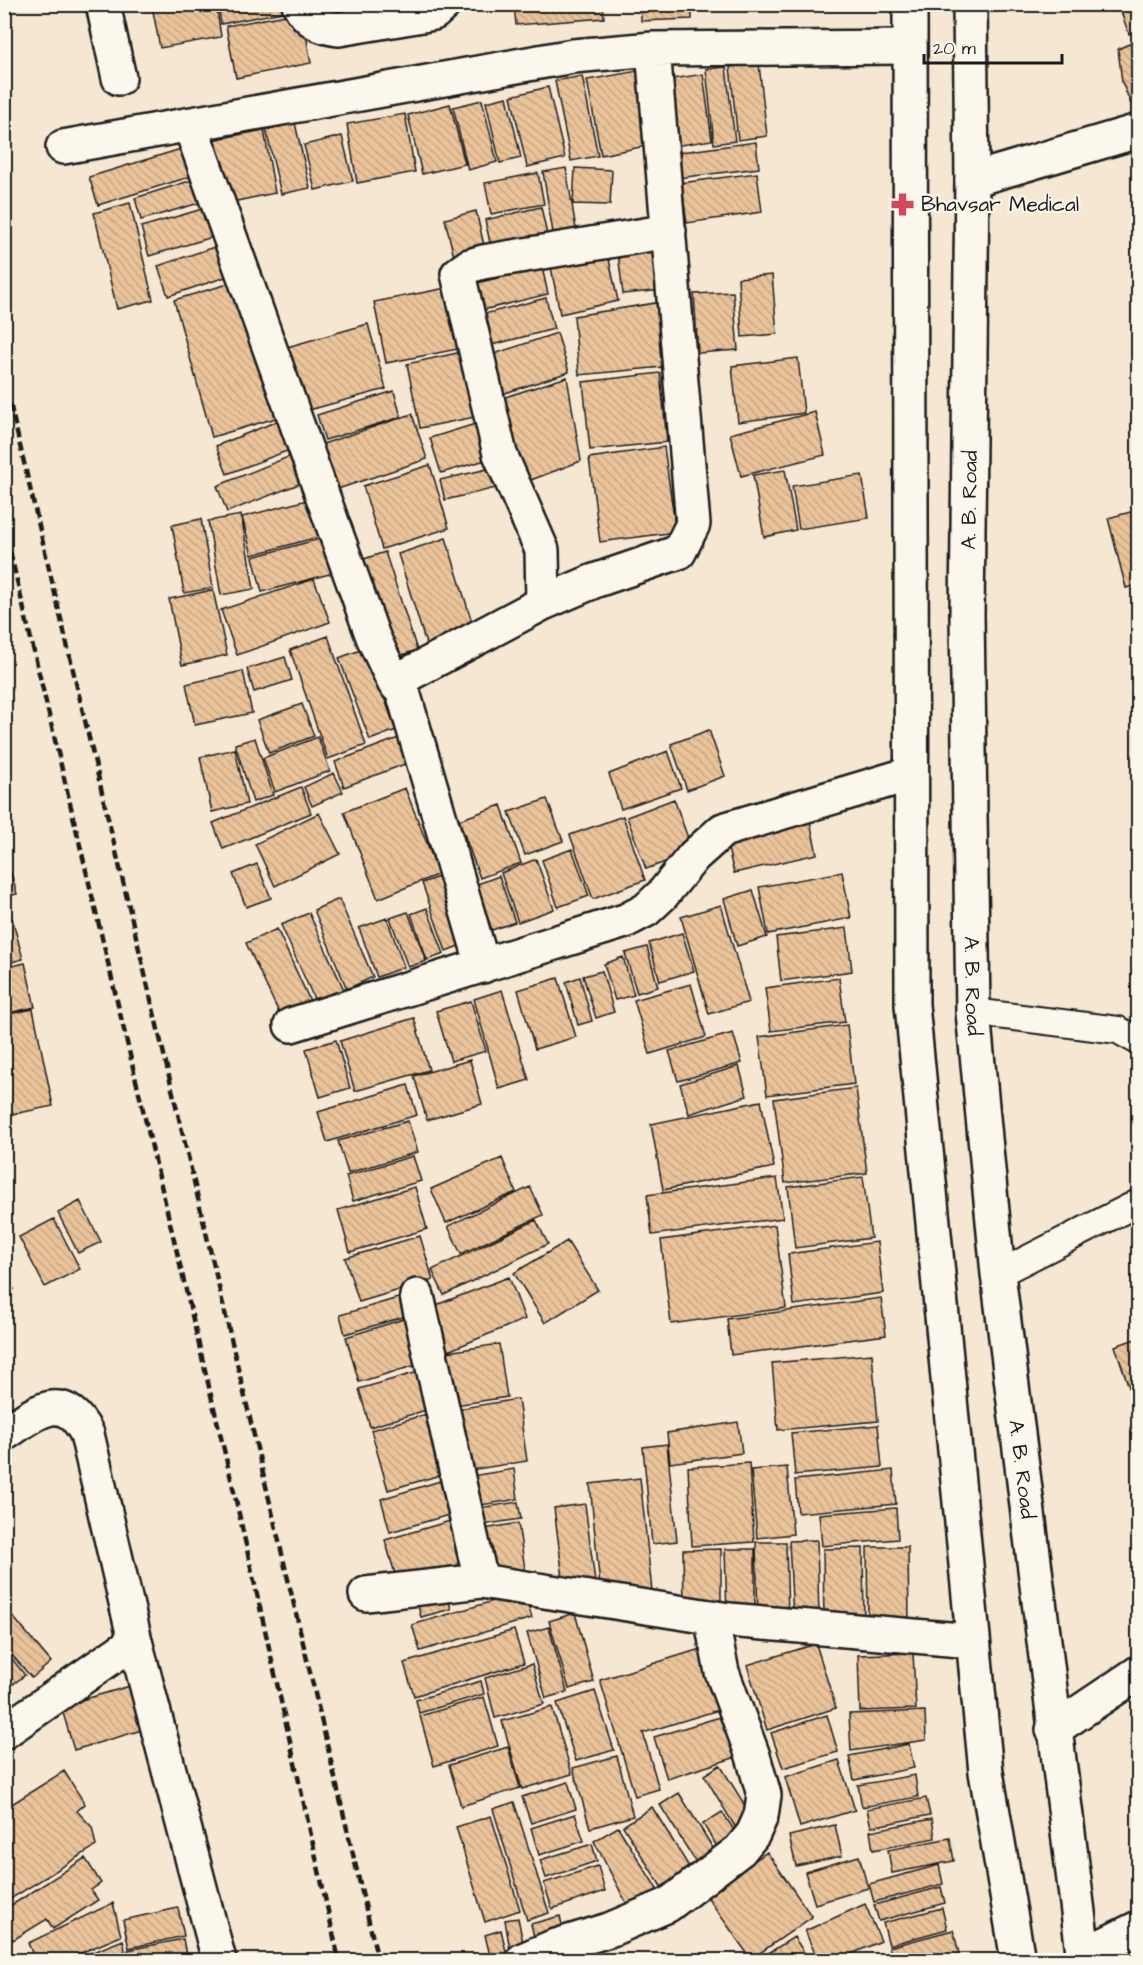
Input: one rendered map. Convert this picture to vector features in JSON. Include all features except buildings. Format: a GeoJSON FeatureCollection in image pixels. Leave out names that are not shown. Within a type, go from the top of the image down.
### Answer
{"type":"FeatureCollection","features":[{"type":"Feature","properties":{"kind":"street"},"geometry":{"type":"LineString","coordinates":[[103,4],[119,78]]}},
{"type":"Feature","properties":{"kind":"street"},"geometry":{"type":"LineString","coordinates":[[299,4],[307,18],[323,28],[339,29],[434,13],[444,4]]}},
{"type":"Feature","properties":{"kind":"street"},"geometry":{"type":"LineString","coordinates":[[910,4],[912,1005],[986,1772],[1018,1960]]}},
{"type":"Feature","properties":{"kind":"street","name":"A. B. Road"},"geometry":{"type":"LineString","coordinates":[[970,4],[972,180],[967,616],[973,1012],[998,1274],[1083,1958]]}},
{"type":"Feature","properties":{"kind":"street"},"geometry":{"type":"LineString","coordinates":[[63,147],[573,56],[653,49],[910,47]]}},
{"type":"Feature","properties":{"kind":"street"},"geometry":{"type":"LineString","coordinates":[[394,682],[543,603],[594,581],[679,552],[693,524],[653,49]]}},
{"type":"Feature","properties":{"kind":"street"},"geometry":{"type":"LineString","coordinates":[[190,125],[374,637],[394,682],[403,692],[483,966]]}},
{"type":"Feature","properties":{"kind":"street"},"geometry":{"type":"LineString","coordinates":[[972,180],[1138,131]]}},
{"type":"Feature","properties":{"kind":"street"},"geometry":{"type":"LineString","coordinates":[[543,603],[542,550],[500,454],[458,274],[469,266],[483,262],[669,231]]}},
{"type":"Feature","properties":{"kind":"street"},"geometry":{"type":"LineString","coordinates":[[291,1025],[626,921],[646,910],[700,849],[723,830],[910,774]]}},
{"type":"Feature","properties":{"kind":"street"},"geometry":{"type":"LineString","coordinates":[[417,1296],[481,1581]]}},
{"type":"Feature","properties":{"kind":"street"},"geometry":{"type":"LineString","coordinates":[[4,1434],[42,1408],[60,1408],[78,1417],[87,1434],[135,1641],[219,1960]]}},
{"type":"Feature","properties":{"kind":"street"},"geometry":{"type":"LineString","coordinates":[[366,1594],[481,1581],[711,1617],[972,1641]]}},
{"type":"Feature","properties":{"kind":"street"},"geometry":{"type":"LineString","coordinates":[[523,1960],[556,1954],[668,1905],[740,1850],[753,1834],[761,1816],[764,1795],[750,1746],[722,1672],[711,1617]]}},
{"type":"Feature","properties":{"kind":"street"},"geometry":{"type":"LineString","coordinates":[[4,1732],[135,1641]]}},
{"type":"Feature","properties":{"kind":"street"},"geometry":{"type":"LineString","coordinates":[[1053,1730],[1138,1673]]}},
{"type":"Feature","properties":{"kind":"street"},"geometry":{"type":"LineString","coordinates":[[1083,1958],[1138,1928]]}},
{"type":"Feature","properties":{"kind":"lane"},"geometry":{"type":"LineString","coordinates":[[973,1012],[1118,1030],[1138,1041]]}},
{"type":"Feature","properties":{"kind":"lane"},"geometry":{"type":"LineString","coordinates":[[998,1274],[1138,1203]]}},
{"type":"Feature","properties":{"kind":"railway"},"geometry":{"type":"LineString","coordinates":[[4,378],[378,1960]]}},
{"type":"Feature","properties":{"kind":"railway"},"geometry":{"type":"LineString","coordinates":[[4,526],[235,1496],[339,1960]]}},
{"type":"Feature","properties":{"kind":"place","name":"Bhavsar Medical"},"geometry":{"type":"Point","coordinates":[903,204]}}]}
